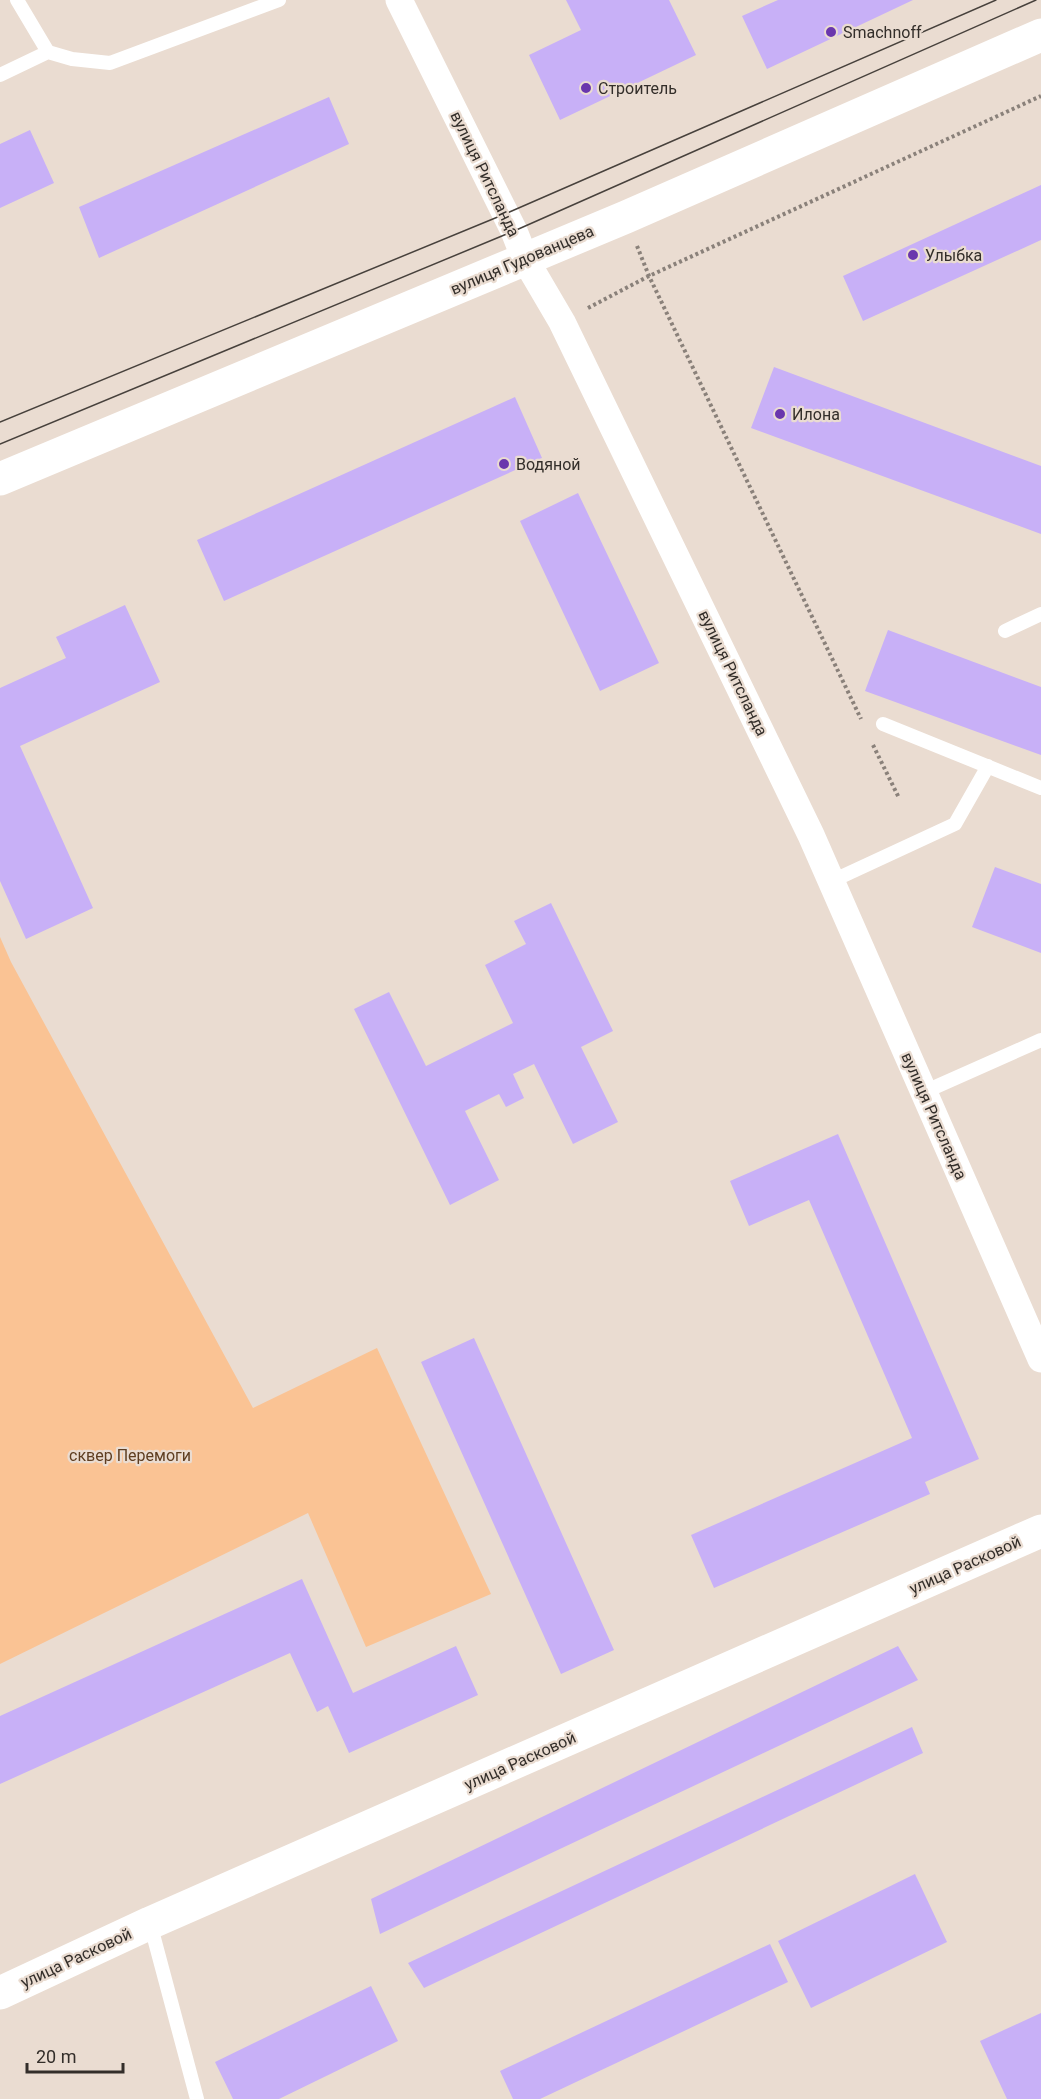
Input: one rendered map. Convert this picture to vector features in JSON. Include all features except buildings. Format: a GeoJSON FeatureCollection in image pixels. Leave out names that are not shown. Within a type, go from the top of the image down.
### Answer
{"type":"FeatureCollection","features":[{"type":"Feature","properties":{"kind":"street","name":"вулиця Ритсланда"},"geometry":{"type":"LineString","coordinates":[[399,0],[514,231],[525,259],[562,322],[811,835],[1041,1359]]}},
{"type":"Feature","properties":{"kind":"street","name":"вулиця Гудованцева"},"geometry":{"type":"LineString","coordinates":[[0,479],[626,217],[1041,35]]}},
{"type":"Feature","properties":{"kind":"street","name":"улица Расковой"},"geometry":{"type":"LineString","coordinates":[[0,1994],[150,1923],[1041,1531]]}},
{"type":"Feature","properties":{"kind":"lane"},"geometry":{"type":"LineString","coordinates":[[17,0],[48,52]]}},
{"type":"Feature","properties":{"kind":"lane"},"geometry":{"type":"LineString","coordinates":[[0,75],[48,52],[72,59],[110,63],[279,0]]}},
{"type":"Feature","properties":{"kind":"lane"},"geometry":{"type":"LineString","coordinates":[[1005,631],[1041,615]]}},
{"type":"Feature","properties":{"kind":"lane"},"geometry":{"type":"LineString","coordinates":[[883,724],[1041,788]]}},
{"type":"Feature","properties":{"kind":"lane"},"geometry":{"type":"LineString","coordinates":[[832,881],[955,824],[988,766]]}},
{"type":"Feature","properties":{"kind":"lane"},"geometry":{"type":"LineString","coordinates":[[924,1092],[1041,1040]]}},
{"type":"Feature","properties":{"kind":"lane"},"geometry":{"type":"LineString","coordinates":[[150,1923],[197,2099]]}},
{"type":"Feature","properties":{"kind":"path"},"geometry":{"type":"LineString","coordinates":[[562,322],[649,276],[1041,96]]}},
{"type":"Feature","properties":{"kind":"path"},"geometry":{"type":"LineString","coordinates":[[626,217],[649,276],[863,724]]}},
{"type":"Feature","properties":{"kind":"path"},"geometry":{"type":"LineString","coordinates":[[868,734],[899,798]]}},
{"type":"Feature","properties":{"kind":"green space","name":"сквер Перемоги"},"geometry":{"type":"Polygon","coordinates":[[[0,937],[11,962],[253,1408],[377,1348],[491,1594],[366,1647],[308,1513],[0,1664],[0,937]]]}},
{"type":"Feature","properties":{"kind":"tram line"},"geometry":{"type":"LineString","coordinates":[[0,422],[505,214],[996,0]]}},
{"type":"Feature","properties":{"kind":"tram line"},"geometry":{"type":"LineString","coordinates":[[0,444],[514,231],[1036,0]]}},
{"type":"Feature","properties":{"kind":"place","name":"Smachnoff"},"geometry":{"type":"Point","coordinates":[831,32]}},
{"type":"Feature","properties":{"kind":"place","name":"Строитель"},"geometry":{"type":"Point","coordinates":[586,88]}},
{"type":"Feature","properties":{"kind":"place","name":"Улыбка"},"geometry":{"type":"Point","coordinates":[913,255]}},
{"type":"Feature","properties":{"kind":"place","name":"Илона"},"geometry":{"type":"Point","coordinates":[780,414]}},
{"type":"Feature","properties":{"kind":"place","name":"Водяной"},"geometry":{"type":"Point","coordinates":[504,464]}}]}
